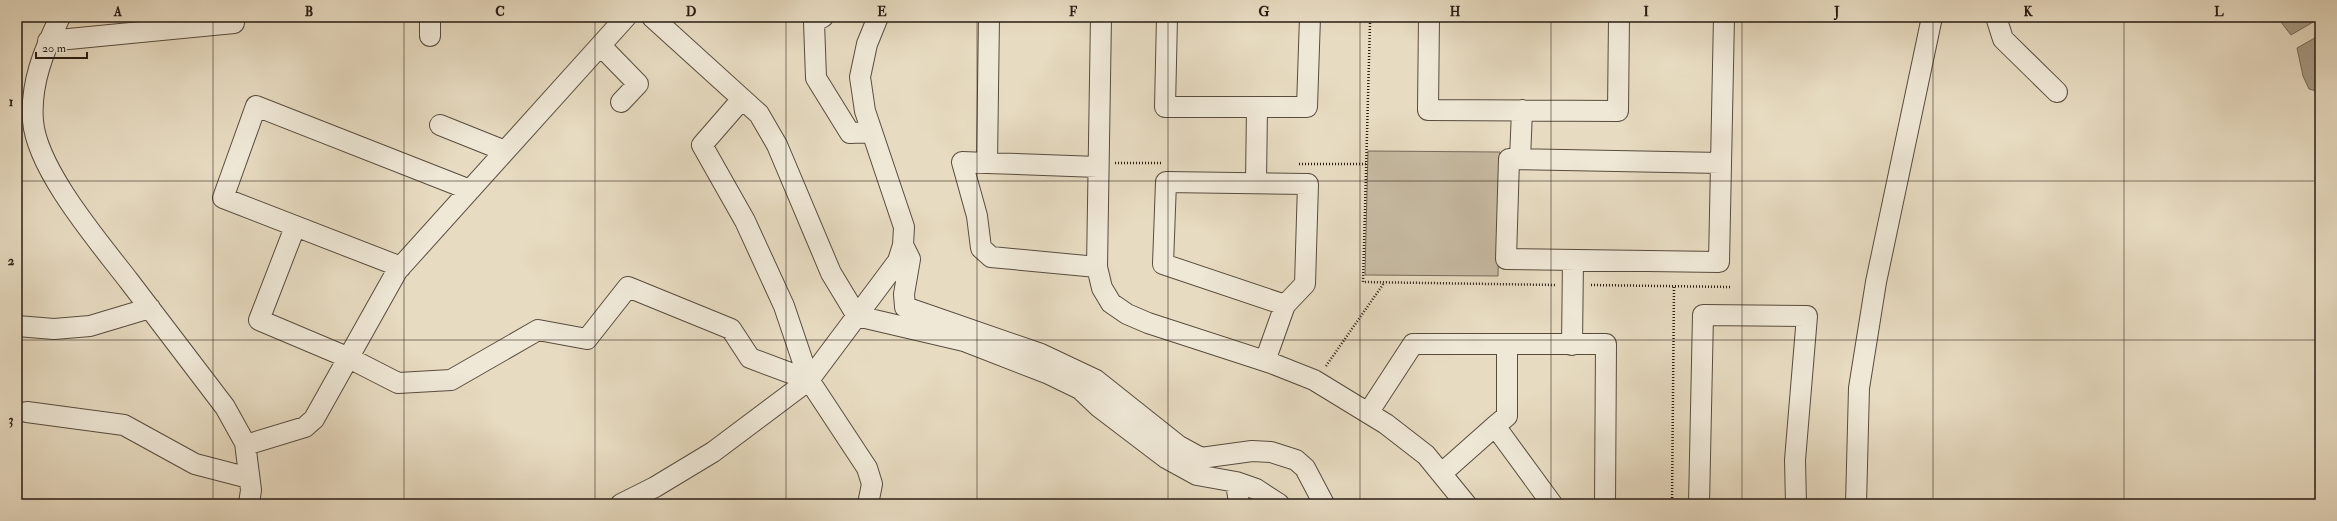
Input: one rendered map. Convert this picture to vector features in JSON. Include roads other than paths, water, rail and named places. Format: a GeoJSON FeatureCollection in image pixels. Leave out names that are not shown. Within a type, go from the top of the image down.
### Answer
{"type":"FeatureCollection","features":[{"type":"Feature","properties":{"kind":"street"},"geometry":{"type":"LineString","coordinates":[[60,17],[42,54],[35,82],[33,121],[38,146],[67,198],[225,406],[246,445],[249,478],[249,504]]}},
{"type":"Feature","properties":{"kind":"street"},"geometry":{"type":"LineString","coordinates":[[430,17],[430,36]]}},
{"type":"Feature","properties":{"kind":"street"},"geometry":{"type":"LineString","coordinates":[[246,445],[305,427],[314,419],[401,267],[626,17]]}},
{"type":"Feature","properties":{"kind":"street"},"geometry":{"type":"LineString","coordinates":[[652,17],[759,114],[778,144],[831,273],[857,316],[964,341],[1049,374],[1080,389],[1099,408],[1166,458],[1197,475],[1236,482],[1256,489],[1279,504]]}},
{"type":"Feature","properties":{"kind":"street"},"geometry":{"type":"LineString","coordinates":[[824,17],[814,22],[816,78],[850,133],[872,132]]}},
{"type":"Feature","properties":{"kind":"street"},"geometry":{"type":"LineString","coordinates":[[621,504],[655,487],[713,452],[809,380],[898,261],[903,245],[904,227],[865,111],[860,77],[867,44],[878,17]]}},
{"type":"Feature","properties":{"kind":"street"},"geometry":{"type":"LineString","coordinates":[[988,163],[989,17]]}},
{"type":"Feature","properties":{"kind":"street"},"geometry":{"type":"LineString","coordinates":[[1101,17],[1097,267],[1102,288],[1112,303],[1127,314],[1148,323],[1265,361],[1314,380],[1386,424],[1426,455],[1466,504]]}},
{"type":"Feature","properties":{"kind":"street"},"geometry":{"type":"LineString","coordinates":[[1167,17],[1165,107],[1307,107],[1310,17]]}},
{"type":"Feature","properties":{"kind":"street"},"geometry":{"type":"LineString","coordinates":[[1429,17],[1428,110],[1618,111],[1619,17]]}},
{"type":"Feature","properties":{"kind":"street"},"geometry":{"type":"LineString","coordinates":[[1721,163],[1509,159],[1506,259],[1719,262],[1724,17]]}},
{"type":"Feature","properties":{"kind":"street"},"geometry":{"type":"LineString","coordinates":[[1856,504],[1859,388],[1876,282],[1932,17]]}},
{"type":"Feature","properties":{"kind":"street"},"geometry":{"type":"LineString","coordinates":[[1996,17],[2003,39],[2057,92]]}},
{"type":"Feature","properties":{"kind":"street"},"geometry":{"type":"LineString","coordinates":[[48,41],[234,23]]}},
{"type":"Feature","properties":{"kind":"street"},"geometry":{"type":"LineString","coordinates":[[601,46],[638,84],[621,102]]}},
{"type":"Feature","properties":{"kind":"street"},"geometry":{"type":"LineString","coordinates":[[742,99],[702,146],[745,221],[784,306],[809,380],[867,468],[872,484],[868,504]]}},
{"type":"Feature","properties":{"kind":"street"},"geometry":{"type":"LineString","coordinates":[[401,267],[223,198],[256,106],[470,190]]}},
{"type":"Feature","properties":{"kind":"street"},"geometry":{"type":"LineString","coordinates":[[1256,183],[1257,107]]}},
{"type":"Feature","properties":{"kind":"street"},"geometry":{"type":"LineString","coordinates":[[1520,160],[1522,110]]}},
{"type":"Feature","properties":{"kind":"street"},"geometry":{"type":"LineString","coordinates":[[440,125],[505,151]]}},
{"type":"Feature","properties":{"kind":"street"},"geometry":{"type":"LineString","coordinates":[[1097,267],[991,257],[981,248],[977,216],[962,162],[1098,167]]}},
{"type":"Feature","properties":{"kind":"street"},"geometry":{"type":"LineString","coordinates":[[1265,361],[1285,304],[1305,284],[1308,184],[1166,182],[1163,264],[1285,304]]}},
{"type":"Feature","properties":{"kind":"street"},"geometry":{"type":"LineString","coordinates":[[295,227],[259,320],[349,358],[398,383],[451,380],[538,330],[587,339],[628,287],[731,329],[750,358],[809,380]]}},
{"type":"Feature","properties":{"kind":"street"},"geometry":{"type":"LineString","coordinates":[[903,245],[910,259],[904,294],[905,307],[1042,354],[1096,380],[1180,446],[1201,458],[1252,452],[1271,452],[1296,460],[1306,468],[1324,504]]}},
{"type":"Feature","properties":{"kind":"street"},"geometry":{"type":"LineString","coordinates":[[1572,345],[1573,260]]}},
{"type":"Feature","properties":{"kind":"street"},"geometry":{"type":"LineString","coordinates":[[17,326],[54,329],[90,326],[150,308]]}},
{"type":"Feature","properties":{"kind":"street"},"geometry":{"type":"LineString","coordinates":[[1699,504],[1703,315],[1807,316],[1795,460],[1796,504]]}},
{"type":"Feature","properties":{"kind":"street"},"geometry":{"type":"LineString","coordinates":[[1368,413],[1413,344],[1606,344],[1604,504]]}},
{"type":"Feature","properties":{"kind":"street"},"geometry":{"type":"LineString","coordinates":[[1442,473],[1507,416],[1507,344]]}},
{"type":"Feature","properties":{"kind":"street"},"geometry":{"type":"LineString","coordinates":[[27,412],[124,425],[195,464],[249,478]]}},
{"type":"Feature","properties":{"kind":"street"},"geometry":{"type":"LineString","coordinates":[[1495,426],[1552,504]]}},
{"type":"Feature","properties":{"kind":"street"},"geometry":{"type":"LineString","coordinates":[[1236,482],[1239,504]]}}]}
